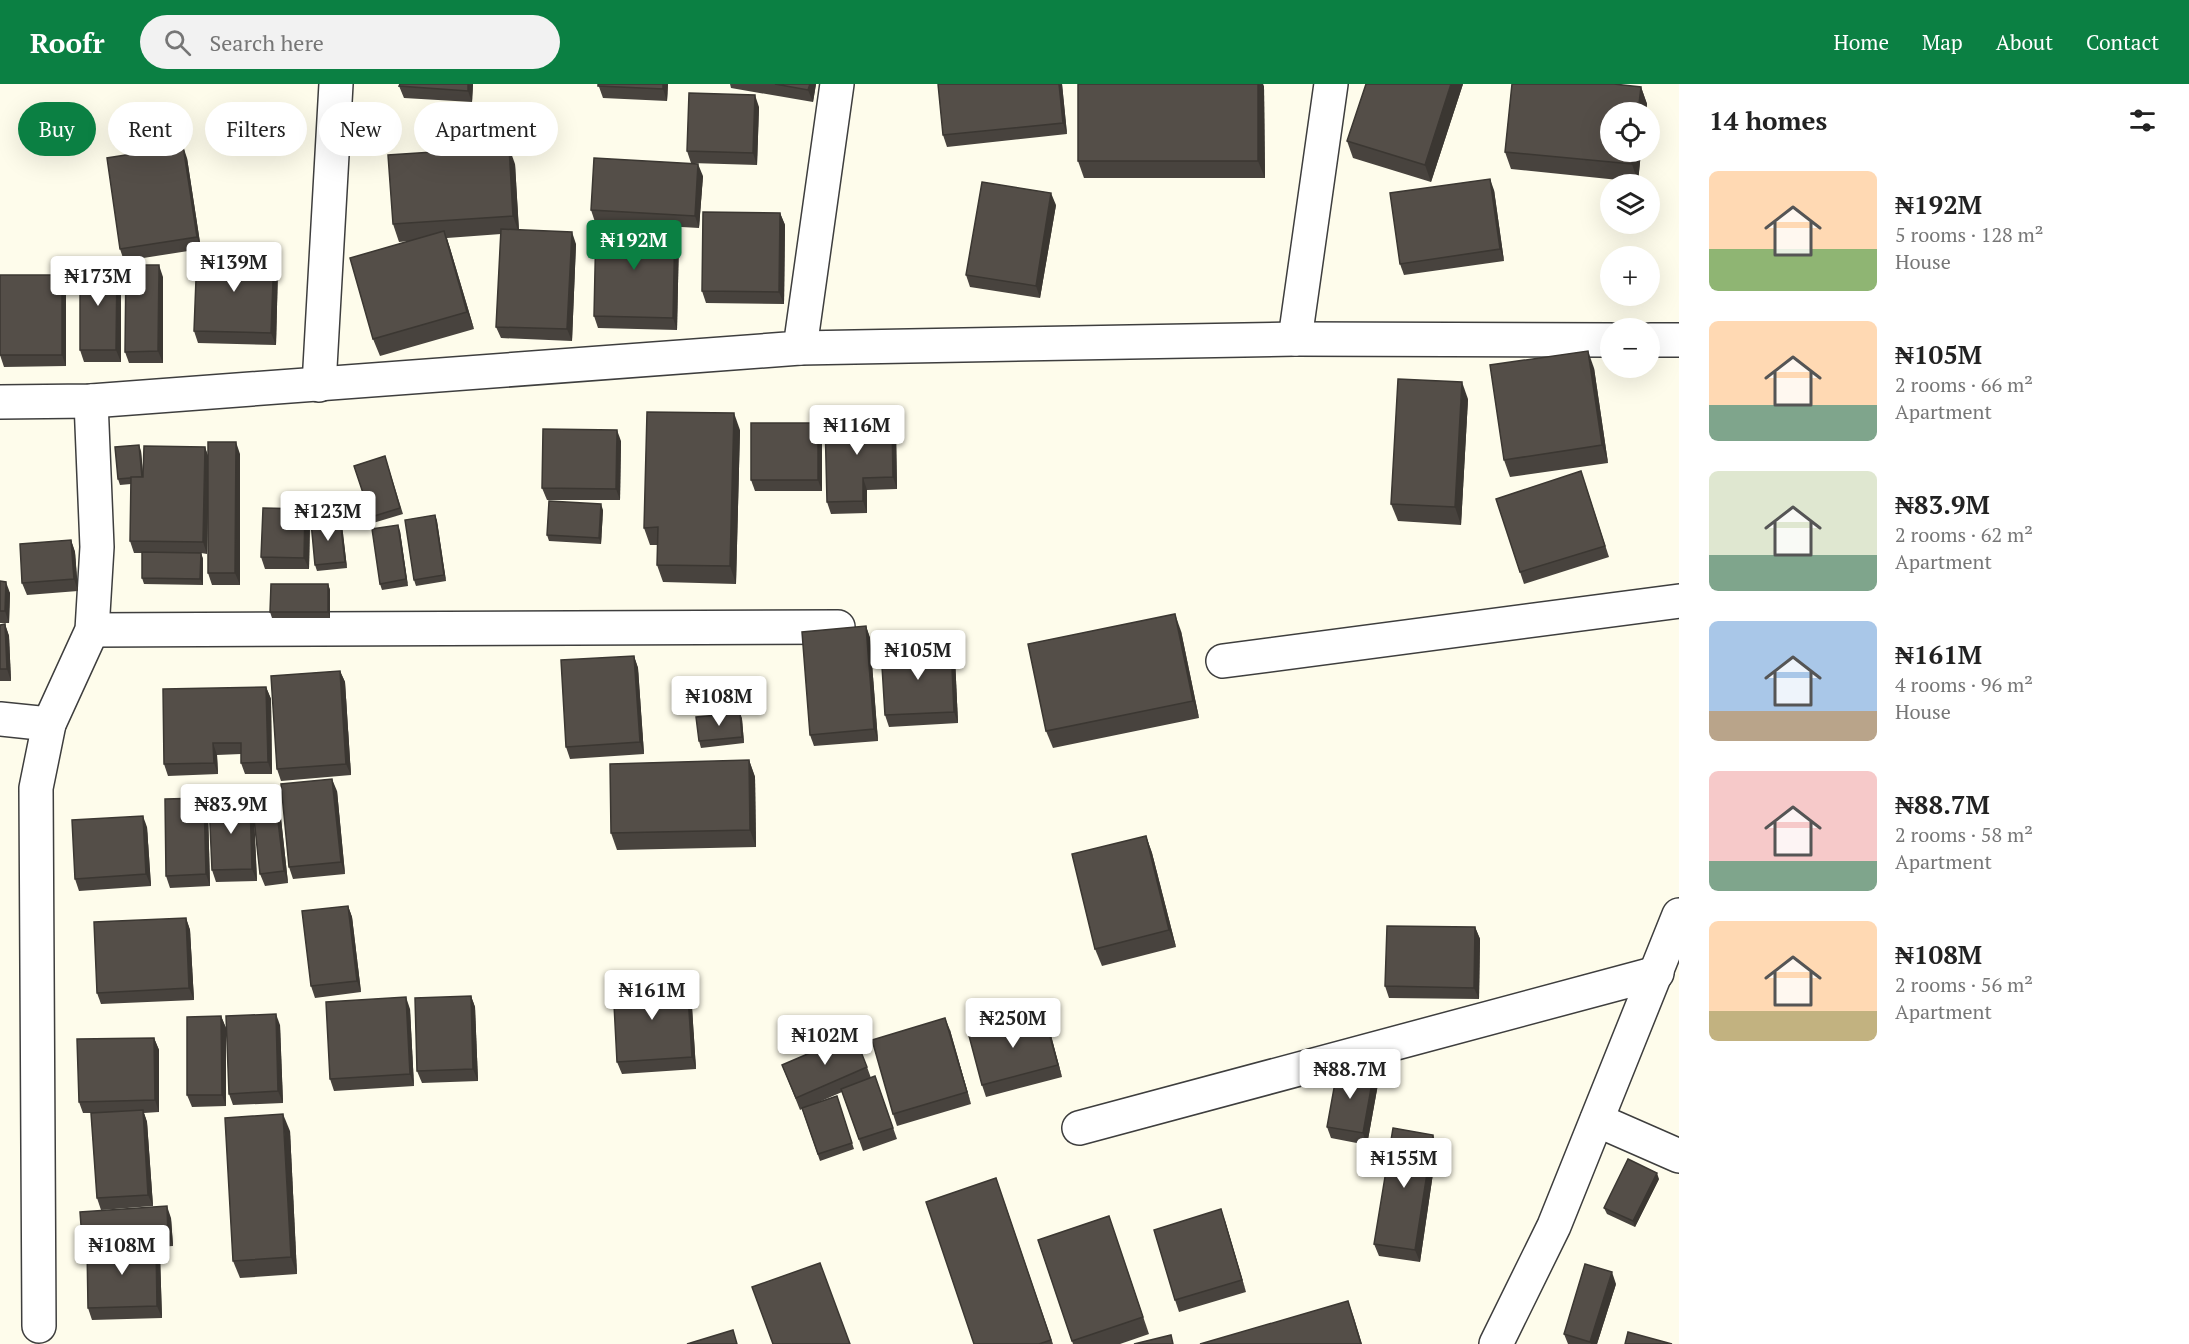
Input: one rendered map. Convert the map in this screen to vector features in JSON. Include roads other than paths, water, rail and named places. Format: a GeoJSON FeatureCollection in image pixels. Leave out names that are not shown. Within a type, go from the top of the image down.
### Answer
{"type":"FeatureCollection","features":[{"type":"Feature","properties":{"kind":"street"},"geometry":{"type":"LineString","coordinates":[[319,385],[336,84]]}},
{"type":"Feature","properties":{"kind":"street"},"geometry":{"type":"LineString","coordinates":[[800,348],[837,84]]}},
{"type":"Feature","properties":{"kind":"street"},"geometry":{"type":"LineString","coordinates":[[1295,339],[1331,84]]}},
{"type":"Feature","properties":{"kind":"street"},"geometry":{"type":"LineString","coordinates":[[0,402],[92,401],[800,348],[1295,339],[1600,340]]}},
{"type":"Feature","properties":{"kind":"street"},"geometry":{"type":"LineString","coordinates":[[1660,340],[1679,340]]}},
{"type":"Feature","properties":{"kind":"street"},"geometry":{"type":"LineString","coordinates":[[39,1326],[36,788],[49,724],[92,630],[97,547],[92,401]]}},
{"type":"Feature","properties":{"kind":"street"},"geometry":{"type":"LineString","coordinates":[[1223,661],[1679,601]]}},
{"type":"Feature","properties":{"kind":"street"},"geometry":{"type":"LineString","coordinates":[[92,630],[838,627]]}},
{"type":"Feature","properties":{"kind":"street"},"geometry":{"type":"LineString","coordinates":[[0,720],[49,724]]}},
{"type":"Feature","properties":{"kind":"street"},"geometry":{"type":"LineString","coordinates":[[1496,1344],[1554,1226],[1679,915]]}},
{"type":"Feature","properties":{"kind":"street"},"geometry":{"type":"LineString","coordinates":[[1079,1128],[1657,973]]}},
{"type":"Feature","properties":{"kind":"street"},"geometry":{"type":"LineString","coordinates":[[1597,1120],[1679,1156]]}}]}
